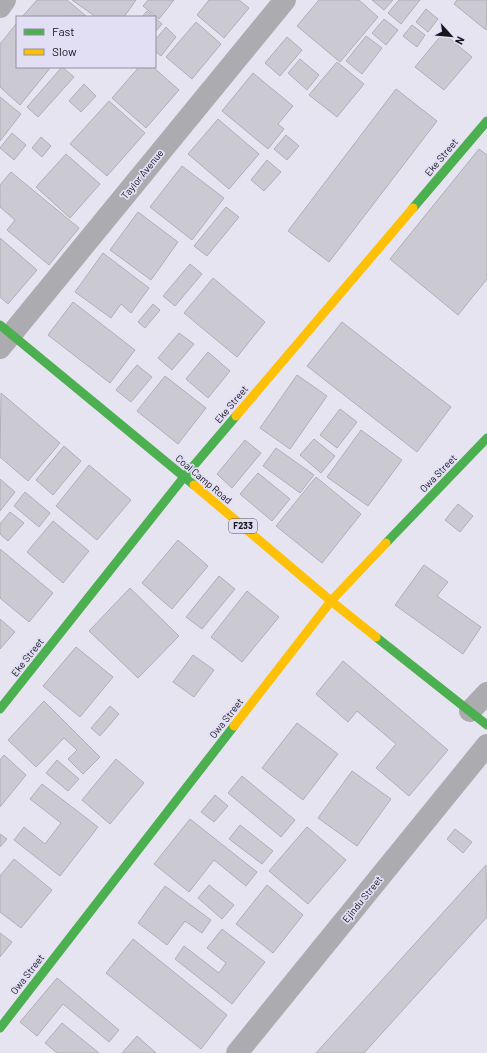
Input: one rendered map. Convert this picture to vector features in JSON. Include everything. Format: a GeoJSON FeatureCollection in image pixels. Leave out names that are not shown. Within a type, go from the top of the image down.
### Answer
{"type":"FeatureCollection","features":[{"type":"Feature","properties":{"kind":"street"},"geometry":{"type":"LineString","coordinates":[[0,7],[6,0]]}},
{"type":"Feature","properties":{"kind":"street","name":"Taylor Avenue"},"geometry":{"type":"LineString","coordinates":[[4,336],[285,0]]}},
{"type":"Feature","properties":{"kind":"street","name":"Eke Street"},"geometry":{"type":"LineString","coordinates":[[0,709],[184,477],[487,121]]}},
{"type":"Feature","properties":{"kind":"street","name":"Coal Camp Road"},"geometry":{"type":"LineString","coordinates":[[4,336],[184,477],[331,600],[487,725]]}},
{"type":"Feature","properties":{"kind":"street","name":"Owa Street"},"geometry":{"type":"LineString","coordinates":[[0,1028],[331,600],[487,438]]}},
{"type":"Feature","properties":{"kind":"street"},"geometry":{"type":"LineString","coordinates":[[470,711],[487,693]]}},
{"type":"Feature","properties":{"kind":"street","name":"Ejindu Street"},"geometry":{"type":"LineString","coordinates":[[237,1053],[487,746]]}},
{"type":"Feature","properties":{"kind":"building"},"geometry":{"type":"Polygon","coordinates":[[[37,0],[67,0],[86,16],[23,16],[37,0]]]}},
{"type":"Feature","properties":{"kind":"building"},"geometry":{"type":"Polygon","coordinates":[[[72,0],[136,0],[125,16],[95,16],[72,0]]]}},
{"type":"Feature","properties":{"kind":"building"},"geometry":{"type":"Polygon","coordinates":[[[148,0],[174,0],[159,19],[143,6],[148,0]]]}},
{"type":"Feature","properties":{"kind":"building"},"geometry":{"type":"Polygon","coordinates":[[[209,0],[239,0],[249,8],[224,38],[197,15],[209,0]]]}},
{"type":"Feature","properties":{"kind":"building"},"geometry":{"type":"Polygon","coordinates":[[[319,0],[359,0],[378,17],[340,62],[297,26],[319,0]]]}},
{"type":"Feature","properties":{"kind":"building"},"geometry":{"type":"Polygon","coordinates":[[[372,0],[393,0],[384,10],[372,0]]]}},
{"type":"Feature","properties":{"kind":"building"},"geometry":{"type":"Polygon","coordinates":[[[399,0],[420,0],[401,24],[388,13],[399,0]]]}},
{"type":"Feature","properties":{"kind":"building"},"geometry":{"type":"Polygon","coordinates":[[[457,0],[487,0],[486,30],[454,4],[457,0]]]}},
{"type":"Feature","properties":{"kind":"building"},"geometry":{"type":"Polygon","coordinates":[[[426,9],[438,19],[428,32],[416,22],[426,9]]]}},
{"type":"Feature","properties":{"kind":"building"},"geometry":{"type":"Polygon","coordinates":[[[147,11],[153,16],[143,16],[147,11]]]}},
{"type":"Feature","properties":{"kind":"building"},"geometry":{"type":"Polygon","coordinates":[[[156,19],[162,24],[156,31],[156,19]]]}},
{"type":"Feature","properties":{"kind":"building"},"geometry":{"type":"Polygon","coordinates":[[[384,19],[398,30],[386,45],[372,33],[384,19]]]}},
{"type":"Feature","properties":{"kind":"building"},"geometry":{"type":"Polygon","coordinates":[[[196,22],[221,44],[192,79],[166,57],[196,22]]]}},
{"type":"Feature","properties":{"kind":"building"},"geometry":{"type":"Polygon","coordinates":[[[16,24],[16,68],[50,68],[20,105],[0,87],[0,44],[16,24]]]}},
{"type":"Feature","properties":{"kind":"building"},"geometry":{"type":"Polygon","coordinates":[[[412,25],[425,35],[417,47],[403,36],[412,25]]]}},
{"type":"Feature","properties":{"kind":"building"},"geometry":{"type":"Polygon","coordinates":[[[166,27],[176,37],[161,56],[156,52],[156,39],[166,27]]]}},
{"type":"Feature","properties":{"kind":"building"},"geometry":{"type":"Polygon","coordinates":[[[443,33],[472,57],[444,90],[415,67],[443,33]]]}},
{"type":"Feature","properties":{"kind":"building"},"geometry":{"type":"Polygon","coordinates":[[[366,36],[382,48],[362,74],[346,61],[366,36]]]}},
{"type":"Feature","properties":{"kind":"building"},"geometry":{"type":"Polygon","coordinates":[[[287,37],[302,50],[280,76],[265,63],[287,37]]]}},
{"type":"Feature","properties":{"kind":"building"},"geometry":{"type":"Polygon","coordinates":[[[300,59],[319,75],[307,90],[288,73],[300,59]]]}},
{"type":"Feature","properties":{"kind":"building"},"geometry":{"type":"Polygon","coordinates":[[[337,62],[364,84],[337,117],[309,95],[337,62]]]}},
{"type":"Feature","properties":{"kind":"building"},"geometry":{"type":"Polygon","coordinates":[[[61,68],[74,77],[38,117],[27,107],[61,68]]]}},
{"type":"Feature","properties":{"kind":"building"},"geometry":{"type":"Polygon","coordinates":[[[138,68],[154,68],[179,90],[146,128],[112,98],[138,68]]]}},
{"type":"Feature","properties":{"kind":"building"},"geometry":{"type":"Polygon","coordinates":[[[253,73],[293,106],[278,124],[284,129],[268,149],[222,111],[253,73]]]}},
{"type":"Feature","properties":{"kind":"building"},"geometry":{"type":"Polygon","coordinates":[[[84,84],[96,96],[81,112],[69,101],[84,84]]]}},
{"type":"Feature","properties":{"kind":"building"},"geometry":{"type":"Polygon","coordinates":[[[396,89],[437,121],[329,262],[288,231],[396,89]]]}},
{"type":"Feature","properties":{"kind":"building"},"geometry":{"type":"Polygon","coordinates":[[[0,97],[21,114],[0,141],[0,97]]]}},
{"type":"Feature","properties":{"kind":"building"},"geometry":{"type":"Polygon","coordinates":[[[109,101],[145,133],[107,176],[70,144],[109,101]]]}},
{"type":"Feature","properties":{"kind":"building"},"geometry":{"type":"Polygon","coordinates":[[[218,119],[259,154],[229,189],[188,154],[218,119]]]}},
{"type":"Feature","properties":{"kind":"building"},"geometry":{"type":"Polygon","coordinates":[[[12,133],[26,145],[14,160],[0,148],[12,133]]]}},
{"type":"Feature","properties":{"kind":"building"},"geometry":{"type":"Polygon","coordinates":[[[286,135],[299,146],[287,160],[274,149],[286,135]]]}},
{"type":"Feature","properties":{"kind":"building"},"geometry":{"type":"Polygon","coordinates":[[[41,137],[51,146],[42,157],[32,148],[41,137]]]}},
{"type":"Feature","properties":{"kind":"building"},"geometry":{"type":"Polygon","coordinates":[[[479,149],[487,155],[487,279],[458,315],[390,259],[479,149]]]}},
{"type":"Feature","properties":{"kind":"building"},"geometry":{"type":"Polygon","coordinates":[[[66,154],[100,184],[70,218],[36,187],[66,154]]]}},
{"type":"Feature","properties":{"kind":"building"},"geometry":{"type":"Polygon","coordinates":[[[267,160],[281,172],[264,191],[251,180],[267,160]]]}},
{"type":"Feature","properties":{"kind":"building"},"geometry":{"type":"Polygon","coordinates":[[[182,166],[224,198],[192,240],[150,207],[182,166]]]}},
{"type":"Feature","properties":{"kind":"building"},"geometry":{"type":"Polygon","coordinates":[[[11,172],[79,228],[49,265],[7,230],[15,220],[0,207],[0,185],[11,172]]]}},
{"type":"Feature","properties":{"kind":"building"},"geometry":{"type":"Polygon","coordinates":[[[226,207],[239,217],[207,256],[194,246],[226,207]]]}},
{"type":"Feature","properties":{"kind":"building"},"geometry":{"type":"Polygon","coordinates":[[[138,212],[178,242],[151,280],[110,250],[138,212]]]}},
{"type":"Feature","properties":{"kind":"building"},"geometry":{"type":"Polygon","coordinates":[[[0,238],[37,270],[8,304],[0,297],[0,238]]]}},
{"type":"Feature","properties":{"kind":"building"},"geometry":{"type":"Polygon","coordinates":[[[103,253],[149,288],[131,313],[121,304],[111,318],[75,292],[103,253]]]}},
{"type":"Feature","properties":{"kind":"building"},"geometry":{"type":"Polygon","coordinates":[[[190,264],[202,274],[175,306],[163,296],[190,264]]]}},
{"type":"Feature","properties":{"kind":"building"},"geometry":{"type":"Polygon","coordinates":[[[213,278],[265,322],[237,357],[184,313],[213,278]]]}},
{"type":"Feature","properties":{"kind":"building"},"geometry":{"type":"Polygon","coordinates":[[[73,302],[135,350],[110,383],[48,335],[73,302]]]}},
{"type":"Feature","properties":{"kind":"building"},"geometry":{"type":"Polygon","coordinates":[[[153,304],[160,310],[145,328],[138,322],[153,304]]]}},
{"type":"Feature","properties":{"kind":"building"},"geometry":{"type":"Polygon","coordinates":[[[342,322],[451,407],[417,452],[307,366],[342,322]]]}},
{"type":"Feature","properties":{"kind":"building"},"geometry":{"type":"Polygon","coordinates":[[[179,333],[194,344],[172,370],[158,358],[179,333]]]}},
{"type":"Feature","properties":{"kind":"building"},"geometry":{"type":"Polygon","coordinates":[[[208,352],[230,371],[208,398],[186,379],[208,352]]]}},
{"type":"Feature","properties":{"kind":"building"},"geometry":{"type":"Polygon","coordinates":[[[137,365],[152,377],[131,402],[116,390],[137,365]]]}},
{"type":"Feature","properties":{"kind":"building"},"geometry":{"type":"Polygon","coordinates":[[[297,375],[327,396],[290,449],[260,428],[297,375]]]}},
{"type":"Feature","properties":{"kind":"building"},"geometry":{"type":"Polygon","coordinates":[[[165,376],[206,408],[178,444],[137,411],[165,376]]]}},
{"type":"Feature","properties":{"kind":"building"},"geometry":{"type":"Polygon","coordinates":[[[1,393],[60,443],[28,481],[0,457],[1,393]]]}},
{"type":"Feature","properties":{"kind":"building"},"geometry":{"type":"Polygon","coordinates":[[[340,409],[357,422],[337,448],[320,435],[340,409]]]}},
{"type":"Feature","properties":{"kind":"building"},"geometry":{"type":"Polygon","coordinates":[[[361,430],[402,460],[368,506],[327,477],[361,430]]]}},
{"type":"Feature","properties":{"kind":"building"},"geometry":{"type":"Polygon","coordinates":[[[314,439],[335,456],[321,473],[300,455],[314,439]]]}},
{"type":"Feature","properties":{"kind":"building"},"geometry":{"type":"Polygon","coordinates":[[[245,440],[261,453],[232,488],[217,474],[245,440]]]}},
{"type":"Feature","properties":{"kind":"building"},"geometry":{"type":"Polygon","coordinates":[[[64,446],[81,461],[53,495],[36,480],[64,446]]]}},
{"type":"Feature","properties":{"kind":"building"},"geometry":{"type":"Polygon","coordinates":[[[276,448],[314,475],[300,493],[263,466],[276,448]]]}},
{"type":"Feature","properties":{"kind":"building"},"geometry":{"type":"Polygon","coordinates":[[[89,465],[131,500],[97,540],[56,506],[89,465]]]}},
{"type":"Feature","properties":{"kind":"building"},"geometry":{"type":"Polygon","coordinates":[[[258,473],[290,499],[272,521],[240,494],[258,473]]]}},
{"type":"Feature","properties":{"kind":"building"},"geometry":{"type":"Polygon","coordinates":[[[316,477],[361,514],[322,563],[276,526],[316,477]]]}},
{"type":"Feature","properties":{"kind":"building"},"geometry":{"type":"Polygon","coordinates":[[[0,479],[15,492],[0,511],[0,479]]]}},
{"type":"Feature","properties":{"kind":"building"},"geometry":{"type":"Polygon","coordinates":[[[25,492],[50,513],[39,527],[14,506],[25,492]]]}},
{"type":"Feature","properties":{"kind":"building"},"geometry":{"type":"Polygon","coordinates":[[[458,504],[473,516],[460,532],[445,520],[458,504]]]}},
{"type":"Feature","properties":{"kind":"building"},"geometry":{"type":"Polygon","coordinates":[[[10,512],[24,523],[8,541],[0,534],[0,524],[10,512]]]}},
{"type":"Feature","properties":{"kind":"building"},"geometry":{"type":"Polygon","coordinates":[[[53,521],[89,551],[63,583],[27,552],[53,521]]]}},
{"type":"Feature","properties":{"kind":"building"},"geometry":{"type":"Polygon","coordinates":[[[178,540],[208,566],[172,609],[142,583],[178,540]]]}},
{"type":"Feature","properties":{"kind":"building"},"geometry":{"type":"Polygon","coordinates":[[[0,549],[53,593],[29,622],[0,598],[0,549]]]}},
{"type":"Feature","properties":{"kind":"building"},"geometry":{"type":"Polygon","coordinates":[[[424,565],[448,582],[437,596],[481,627],[463,654],[395,605],[424,565]]]}},
{"type":"Feature","properties":{"kind":"building"},"geometry":{"type":"Polygon","coordinates":[[[219,576],[235,589],[202,629],[186,617],[219,576]]]}},
{"type":"Feature","properties":{"kind":"building"},"geometry":{"type":"Polygon","coordinates":[[[130,588],[179,636],[138,678],[89,631],[130,588]]]}},
{"type":"Feature","properties":{"kind":"building"},"geometry":{"type":"Polygon","coordinates":[[[247,591],[279,617],[242,662],[211,637],[247,591]]]}},
{"type":"Feature","properties":{"kind":"building"},"geometry":{"type":"Polygon","coordinates":[[[0,619],[15,632],[0,649],[0,619]]]}},
{"type":"Feature","properties":{"kind":"building"},"geometry":{"type":"Polygon","coordinates":[[[76,647],[113,677],[80,717],[43,686],[76,647]]]}},
{"type":"Feature","properties":{"kind":"building"},"geometry":{"type":"Polygon","coordinates":[[[193,655],[214,670],[194,697],[173,682],[193,655]]]}},
{"type":"Feature","properties":{"kind":"building"},"geometry":{"type":"Polygon","coordinates":[[[343,661],[448,750],[409,796],[376,768],[396,744],[357,711],[348,722],[316,694],[343,661]]]}},
{"type":"Feature","properties":{"kind":"building"},"geometry":{"type":"Polygon","coordinates":[[[44,701],[100,757],[83,774],[68,759],[77,750],[64,738],[36,767],[8,740],[44,701]]]}},
{"type":"Feature","properties":{"kind":"building"},"geometry":{"type":"Polygon","coordinates":[[[110,706],[119,714],[100,736],[91,728],[110,706]]]}},
{"type":"Feature","properties":{"kind":"building"},"geometry":{"type":"Polygon","coordinates":[[[297,723],[338,754],[303,800],[262,768],[297,723]]]}},
{"type":"Feature","properties":{"kind":"building"},"geometry":{"type":"Polygon","coordinates":[[[4,755],[26,775],[0,807],[0,760],[4,755]]]}},
{"type":"Feature","properties":{"kind":"building"},"geometry":{"type":"Polygon","coordinates":[[[116,759],[144,783],[110,824],[82,800],[116,759]]]}},
{"type":"Feature","properties":{"kind":"building"},"geometry":{"type":"Polygon","coordinates":[[[57,760],[79,779],[68,791],[46,773],[57,760]]]}},
{"type":"Feature","properties":{"kind":"building"},"geometry":{"type":"Polygon","coordinates":[[[352,771],[391,799],[357,846],[318,818],[352,771]]]}},
{"type":"Feature","properties":{"kind":"building"},"geometry":{"type":"Polygon","coordinates":[[[242,776],[295,820],[281,837],[228,793],[242,776]]]}},
{"type":"Feature","properties":{"kind":"building"},"geometry":{"type":"Polygon","coordinates":[[[42,784],[98,827],[60,876],[14,840],[24,827],[45,844],[61,823],[30,799],[42,784]]]}},
{"type":"Feature","properties":{"kind":"building"},"geometry":{"type":"Polygon","coordinates":[[[215,795],[228,806],[214,822],[201,812],[215,795]]]}},
{"type":"Feature","properties":{"kind":"building"},"geometry":{"type":"Polygon","coordinates":[[[190,819],[257,872],[246,886],[214,860],[189,892],[154,864],[190,819]]]}},
{"type":"Feature","properties":{"kind":"building"},"geometry":{"type":"Polygon","coordinates":[[[240,825],[273,851],[262,864],[229,839],[240,825]]]}},
{"type":"Feature","properties":{"kind":"building"},"geometry":{"type":"Polygon","coordinates":[[[307,827],[346,860],[308,904],[269,871],[307,827]]]}},
{"type":"Feature","properties":{"kind":"building"},"geometry":{"type":"Polygon","coordinates":[[[455,829],[472,842],[463,853],[447,839],[455,829]]]}},
{"type":"Feature","properties":{"kind":"building"},"geometry":{"type":"Polygon","coordinates":[[[0,834],[7,839],[0,847],[0,834]]]}},
{"type":"Feature","properties":{"kind":"building"},"geometry":{"type":"Polygon","coordinates":[[[14,859],[52,890],[21,928],[0,912],[0,876],[14,859]]]}},
{"type":"Feature","properties":{"kind":"building"},"geometry":{"type":"Polygon","coordinates":[[[486,865],[487,917],[364,1053],[316,1053],[486,865]]]}},
{"type":"Feature","properties":{"kind":"building"},"geometry":{"type":"Polygon","coordinates":[[[209,885],[234,905],[222,919],[198,898],[209,885]]]}},
{"type":"Feature","properties":{"kind":"building"},"geometry":{"type":"Polygon","coordinates":[[[267,885],[303,915],[273,953],[236,924],[267,885]]]}},
{"type":"Feature","properties":{"kind":"building"},"geometry":{"type":"Polygon","coordinates":[[[165,886],[211,920],[202,933],[185,921],[167,945],[138,923],[165,886]]]}},
{"type":"Feature","properties":{"kind":"building"},"geometry":{"type":"Polygon","coordinates":[[[222,929],[265,962],[232,1004],[175,959],[184,946],[219,973],[226,963],[207,948],[222,929]]]}},
{"type":"Feature","properties":{"kind":"building"},"geometry":{"type":"Polygon","coordinates":[[[0,933],[12,942],[0,957],[0,933]]]}},
{"type":"Feature","properties":{"kind":"building"},"geometry":{"type":"Polygon","coordinates":[[[133,939],[227,1015],[201,1049],[106,973],[133,939]]]}},
{"type":"Feature","properties":{"kind":"building"},"geometry":{"type":"Polygon","coordinates":[[[57,978],[119,1030],[109,1042],[63,1004],[37,1036],[20,1022],[57,978]]]}},
{"type":"Feature","properties":{"kind":"building"},"geometry":{"type":"Polygon","coordinates":[[[62,1023],[99,1053],[57,1053],[45,1043],[62,1023]]]}},
{"type":"Feature","properties":{"kind":"building"},"geometry":{"type":"Polygon","coordinates":[[[137,1036],[156,1053],[122,1053],[137,1036]]]}},
{"type":"Feature","properties":{"kind":"traffic: fast"},"geometry":{"type":"LineString","coordinates":[[413,208],[487,121]]}},
{"type":"Feature","properties":{"kind":"traffic: fast"},"geometry":{"type":"LineString","coordinates":[[0,325],[194,485]]}},
{"type":"Feature","properties":{"kind":"traffic: fast"},"geometry":{"type":"LineString","coordinates":[[0,709],[184,477],[236,416]]}},
{"type":"Feature","properties":{"kind":"traffic: fast"},"geometry":{"type":"LineString","coordinates":[[386,543],[487,438]]}},
{"type":"Feature","properties":{"kind":"traffic: fast"},"geometry":{"type":"LineString","coordinates":[[376,637],[487,725]]}},
{"type":"Feature","properties":{"kind":"traffic: fast"},"geometry":{"type":"LineString","coordinates":[[0,1028],[234,726]]}},
{"type":"Feature","properties":{"kind":"traffic: slow"},"geometry":{"type":"LineString","coordinates":[[236,416],[413,208]]}},
{"type":"Feature","properties":{"kind":"traffic: slow"},"geometry":{"type":"LineString","coordinates":[[194,485],[331,601],[376,637]]}},
{"type":"Feature","properties":{"kind":"traffic: slow"},"geometry":{"type":"LineString","coordinates":[[234,726],[331,601],[386,543]]}}]}
